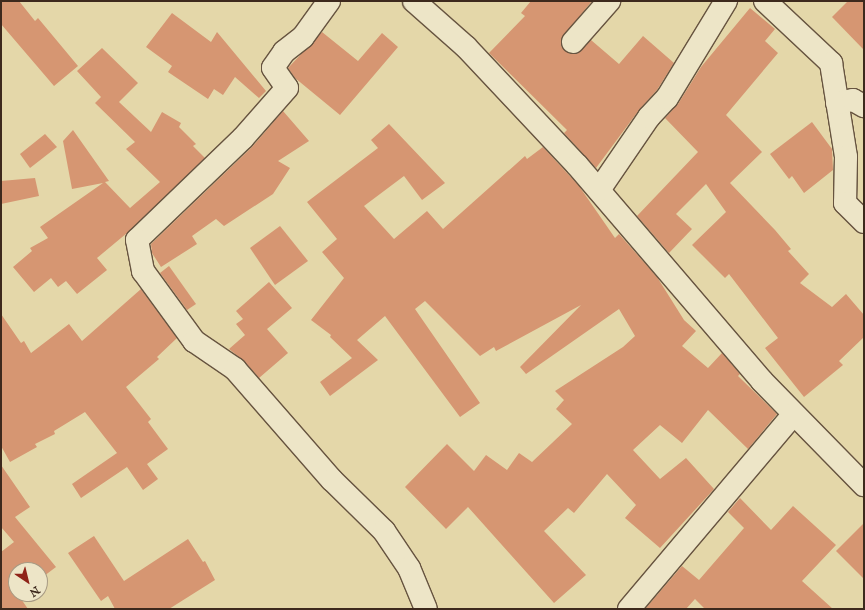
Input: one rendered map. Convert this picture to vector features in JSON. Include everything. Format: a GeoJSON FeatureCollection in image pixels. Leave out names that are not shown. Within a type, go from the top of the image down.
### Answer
{"type":"FeatureCollection","features":[{"type":"Feature","properties":{"kind":"street"},"geometry":{"type":"LineString","coordinates":[[329,1],[303,37],[284,52],[273,68],[287,88],[204,177],[137,240],[143,271],[194,341],[235,369],[332,480],[384,531],[409,568],[426,609]]}},
{"type":"Feature","properties":{"kind":"street"},"geometry":{"type":"LineString","coordinates":[[414,1],[466,47],[599,190],[762,381],[864,485]]}},
{"type":"Feature","properties":{"kind":"street"},"geometry":{"type":"LineString","coordinates":[[573,42],[609,1]]}},
{"type":"Feature","properties":{"kind":"street"},"geometry":{"type":"LineString","coordinates":[[599,190],[649,117],[667,98],[726,1]]}},
{"type":"Feature","properties":{"kind":"street"},"geometry":{"type":"LineString","coordinates":[[765,1],[831,63],[846,157],[845,203],[864,222]]}},
{"type":"Feature","properties":{"kind":"street"},"geometry":{"type":"LineString","coordinates":[[837,103],[853,100],[864,106]]}},
{"type":"Feature","properties":{"kind":"street"},"geometry":{"type":"LineString","coordinates":[[629,609],[794,414]]}},
{"type":"Feature","properties":{"kind":"building"},"geometry":{"type":"Polygon","coordinates":[[[1,1],[19,1],[35,21],[38,18],[78,66],[54,86],[1,24],[1,1]]]}},
{"type":"Feature","properties":{"kind":"building"},"geometry":{"type":"Polygon","coordinates":[[[531,1],[592,1],[561,39],[561,46],[570,54],[577,54],[591,40],[619,64],[643,36],[674,63],[657,90],[639,110],[596,168],[564,133],[567,130],[489,53],[525,16],[521,13],[531,1]]]}},
{"type":"Feature","properties":{"kind":"building"},"geometry":{"type":"Polygon","coordinates":[[[848,1],[864,1],[864,50],[832,17],[848,1]]]}},
{"type":"Feature","properties":{"kind":"building"},"geometry":{"type":"Polygon","coordinates":[[[750,8],[775,29],[765,41],[778,53],[726,115],[762,152],[730,183],[775,230],[791,249],[788,251],[809,274],[800,283],[832,307],[846,294],[864,315],[864,337],[839,361],[843,365],[804,397],[765,348],[778,338],[729,274],[725,278],[692,245],[726,212],[706,184],[676,214],[692,229],[669,253],[637,216],[698,152],[665,118],[678,104],[701,67],[750,8]]]}},
{"type":"Feature","properties":{"kind":"building"},"geometry":{"type":"Polygon","coordinates":[[[172,13],[211,42],[217,32],[266,91],[259,98],[235,77],[223,95],[214,89],[208,99],[168,72],[172,66],[146,47],[172,13]]]}},
{"type":"Feature","properties":{"kind":"building"},"geometry":{"type":"Polygon","coordinates":[[[322,32],[358,61],[382,33],[398,47],[340,115],[295,78],[288,68],[322,32]]]}},
{"type":"Feature","properties":{"kind":"building"},"geometry":{"type":"Polygon","coordinates":[[[102,48],[138,83],[119,102],[151,132],[162,112],[181,123],[179,127],[196,144],[193,146],[205,158],[127,233],[97,258],[107,270],[77,294],[66,281],[58,287],[51,278],[34,292],[13,267],[32,251],[30,248],[48,238],[40,227],[103,183],[72,189],[63,141],[73,130],[109,181],[105,182],[130,208],[160,182],[126,149],[135,142],[95,103],[101,97],[77,71],[102,48]]]}},
{"type":"Feature","properties":{"kind":"building"},"geometry":{"type":"Polygon","coordinates":[[[283,111],[309,141],[278,161],[290,168],[273,194],[224,226],[216,219],[192,236],[197,244],[161,267],[152,253],[151,244],[252,147],[283,111]]]}},
{"type":"Feature","properties":{"kind":"building"},"geometry":{"type":"Polygon","coordinates":[[[812,122],[832,149],[833,170],[804,193],[792,176],[789,179],[770,154],[812,122]]]}},
{"type":"Feature","properties":{"kind":"building"},"geometry":{"type":"Polygon","coordinates":[[[389,124],[445,183],[422,200],[404,176],[364,206],[394,239],[427,211],[443,229],[525,156],[527,159],[543,147],[579,186],[615,238],[619,234],[657,277],[684,320],[696,331],[682,346],[708,368],[722,353],[740,374],[738,376],[777,414],[748,449],[708,410],[682,443],[660,425],[633,450],[660,479],[686,458],[714,489],[660,548],[625,518],[636,505],[607,474],[574,513],[568,508],[544,531],[586,575],[554,603],[468,507],[446,529],[405,487],[447,444],[474,471],[486,455],[507,470],[519,453],[532,462],[572,424],[556,409],[564,400],[555,391],[623,347],[635,336],[619,309],[526,374],[520,367],[581,305],[496,351],[494,347],[480,356],[425,301],[415,309],[480,403],[460,417],[385,316],[357,340],[378,360],[330,396],[320,382],[352,358],[330,337],[331,335],[311,320],[344,278],[322,252],[337,239],[307,202],[378,148],[371,140],[389,124]]]}},
{"type":"Feature","properties":{"kind":"building"},"geometry":{"type":"Polygon","coordinates":[[[45,134],[57,147],[30,168],[20,154],[45,134]]]}},
{"type":"Feature","properties":{"kind":"building"},"geometry":{"type":"Polygon","coordinates":[[[35,178],[39,196],[1,204],[1,181],[35,178]]]}},
{"type":"Feature","properties":{"kind":"building"},"geometry":{"type":"Polygon","coordinates":[[[280,226],[308,261],[275,285],[250,248],[280,226]]]}},
{"type":"Feature","properties":{"kind":"building"},"geometry":{"type":"Polygon","coordinates":[[[169,266],[196,304],[187,310],[160,273],[169,266]]]}},
{"type":"Feature","properties":{"kind":"building"},"geometry":{"type":"Polygon","coordinates":[[[269,282],[292,308],[267,329],[288,353],[259,378],[244,361],[229,349],[245,335],[236,324],[243,319],[236,311],[269,282]]]}},
{"type":"Feature","properties":{"kind":"building"},"geometry":{"type":"Polygon","coordinates":[[[141,289],[177,338],[157,357],[159,359],[126,387],[151,419],[148,422],[168,449],[147,464],[158,479],[143,490],[127,467],[81,498],[72,484],[117,453],[85,412],[54,431],[55,434],[35,444],[37,447],[10,462],[1,446],[1,314],[21,343],[24,341],[31,353],[69,324],[82,341],[141,289]]]}},
{"type":"Feature","properties":{"kind":"building"},"geometry":{"type":"Polygon","coordinates":[[[1,465],[30,507],[15,517],[56,567],[48,573],[48,562],[8,562],[8,602],[23,602],[28,609],[1,609],[1,552],[14,542],[1,527],[1,465]]]}},
{"type":"Feature","properties":{"kind":"building"},"geometry":{"type":"Polygon","coordinates":[[[740,498],[771,530],[793,506],[836,545],[802,581],[833,609],[705,609],[695,599],[686,609],[645,609],[682,566],[699,580],[744,528],[728,512],[740,498]]]}},
{"type":"Feature","properties":{"kind":"building"},"geometry":{"type":"Polygon","coordinates":[[[864,523],[864,579],[836,551],[864,523]]]}},
{"type":"Feature","properties":{"kind":"building"},"geometry":{"type":"Polygon","coordinates":[[[94,536],[124,581],[188,539],[203,562],[205,561],[215,580],[169,609],[115,609],[108,596],[101,601],[68,553],[94,536]]]}}]}
